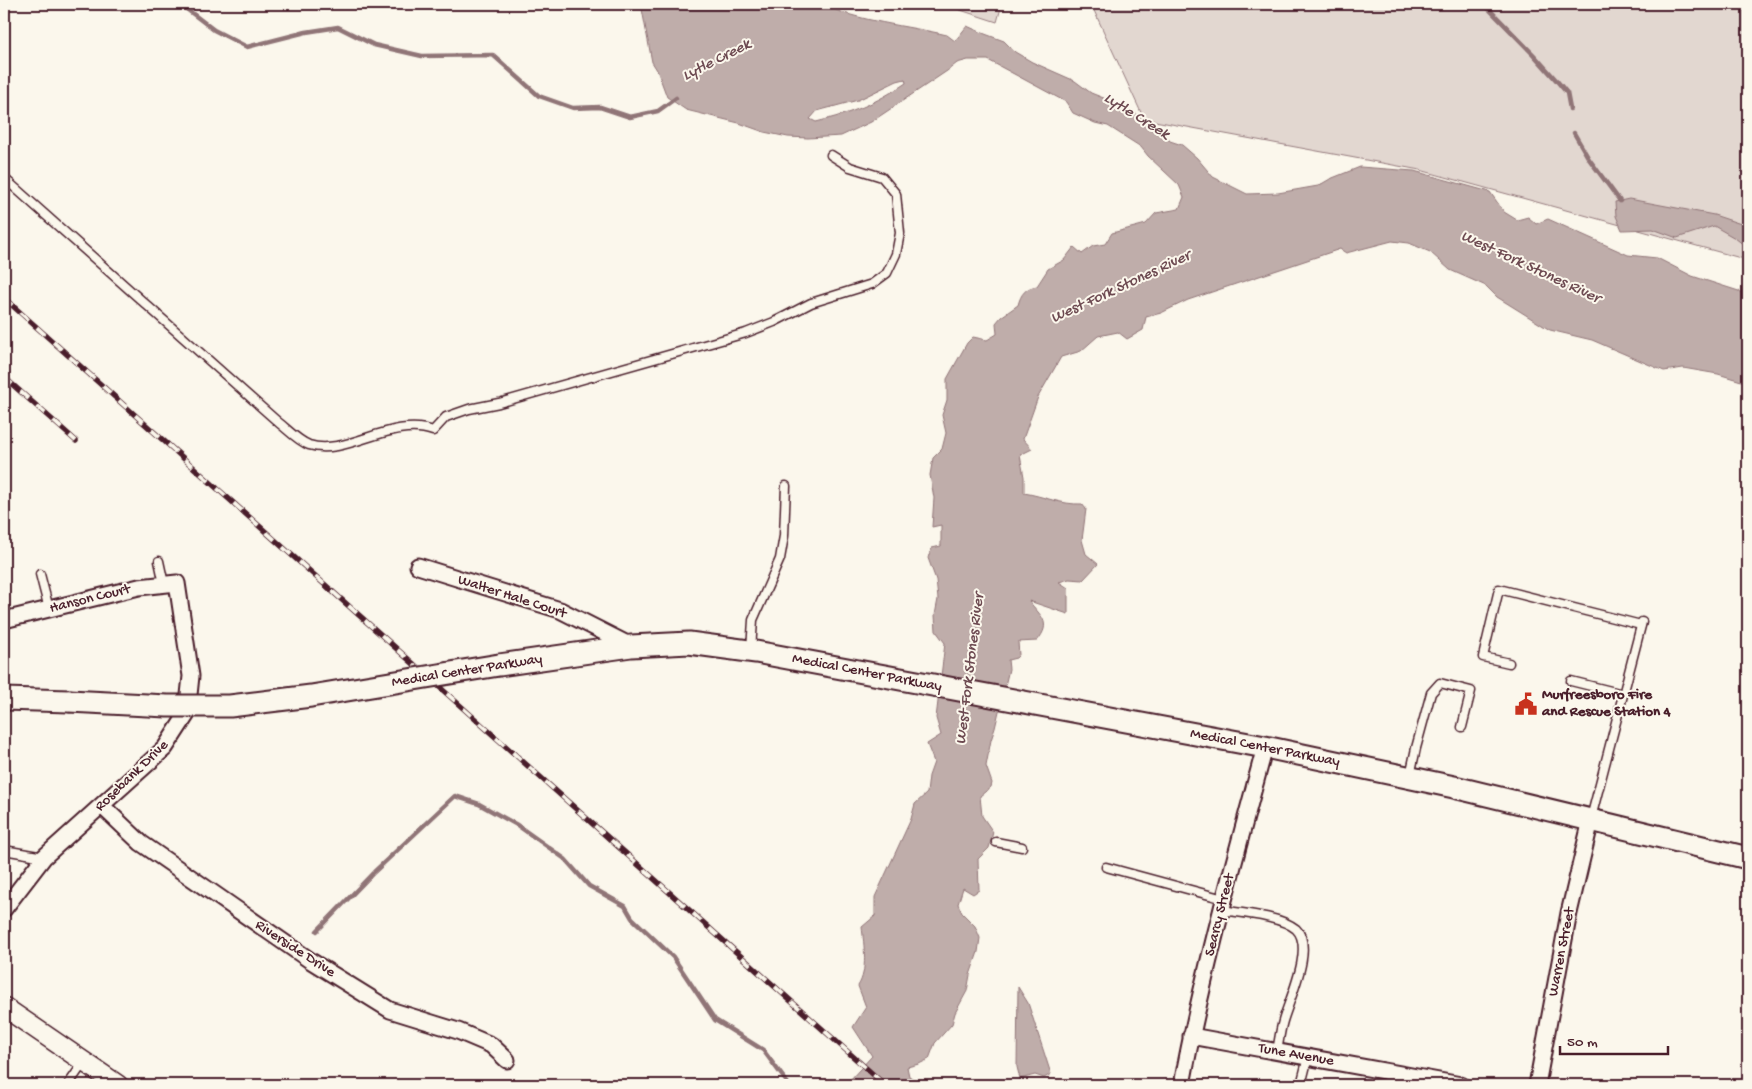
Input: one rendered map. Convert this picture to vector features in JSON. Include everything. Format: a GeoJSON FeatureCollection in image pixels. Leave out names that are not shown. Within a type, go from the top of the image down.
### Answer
{"type":"FeatureCollection","features":[{"type":"Feature","properties":{"kind":"main road","name":"Medical Center Parkway"},"geometry":{"type":"LineString","coordinates":[[4,699],[166,706],[230,706],[311,696],[499,665],[631,646],[689,643],[750,651],[867,672],[1266,747],[1410,778],[1748,858]]}},
{"type":"Feature","properties":{"kind":"street","name":"Walter Hale Court"},"geometry":{"type":"LineString","coordinates":[[418,566],[560,610],[631,646]]}},
{"type":"Feature","properties":{"kind":"street","name":"Hanson Court"},"geometry":{"type":"LineString","coordinates":[[4,620],[139,587],[171,583]]}},
{"type":"Feature","properties":{"kind":"street","name":"Rosebank Drive"},"geometry":{"type":"LineString","coordinates":[[4,909],[44,857],[166,748],[187,714],[191,676],[171,583]]}},
{"type":"Feature","properties":{"kind":"street","name":"Searcy Street"},"geometry":{"type":"LineString","coordinates":[[1182,1085],[1191,1036],[1222,904],[1266,747]]}},
{"type":"Feature","properties":{"kind":"street","name":"Riverside Drive"},"geometry":{"type":"LineString","coordinates":[[102,806],[141,843],[210,892],[312,961],[390,1010],[458,1031],[490,1045],[507,1060]]}},
{"type":"Feature","properties":{"kind":"street","name":"Warren Street"},"geometry":{"type":"LineString","coordinates":[[1536,1085],[1590,820]]}},
{"type":"Feature","properties":{"kind":"street"},"geometry":{"type":"LineString","coordinates":[[4,1008],[118,1085]]}},
{"type":"Feature","properties":{"kind":"street","name":"Tune Avenue"},"geometry":{"type":"LineString","coordinates":[[1191,1036],[1308,1058],[1412,1081],[1461,1085]]}},
{"type":"Feature","properties":{"kind":"lane"},"geometry":{"type":"LineString","coordinates":[[4,178],[278,422],[308,444],[321,447],[345,444],[388,431],[412,427],[433,431],[446,417],[469,409],[499,403],[746,333],[774,322],[811,303],[872,284],[887,272],[896,254],[900,234],[896,194],[882,177],[850,167],[831,155]]}},
{"type":"Feature","properties":{"kind":"lane"},"geometry":{"type":"LineString","coordinates":[[750,651],[754,620],[780,559],[784,536],[786,486]]}},
{"type":"Feature","properties":{"kind":"lane"},"geometry":{"type":"LineString","coordinates":[[160,561],[171,583]]}},
{"type":"Feature","properties":{"kind":"lane"},"geometry":{"type":"LineString","coordinates":[[40,574],[49,609]]}},
{"type":"Feature","properties":{"kind":"lane"},"geometry":{"type":"LineString","coordinates":[[1509,663],[1483,657],[1499,589],[1641,623],[1590,820]]}},
{"type":"Feature","properties":{"kind":"lane"},"geometry":{"type":"LineString","coordinates":[[1570,681],[1623,694]]}},
{"type":"Feature","properties":{"kind":"lane"},"geometry":{"type":"LineString","coordinates":[[1410,778],[1431,693],[1440,683],[1471,691],[1462,727]]}},
{"type":"Feature","properties":{"kind":"lane"},"geometry":{"type":"LineString","coordinates":[[996,842],[1022,847]]}},
{"type":"Feature","properties":{"kind":"lane"},"geometry":{"type":"LineString","coordinates":[[4,850],[44,857]]}},
{"type":"Feature","properties":{"kind":"lane"},"geometry":{"type":"LineString","coordinates":[[1106,867],[1272,918],[1296,929],[1303,944],[1299,977],[1283,1021],[1276,1052]]}},
{"type":"Feature","properties":{"kind":"lane"},"geometry":{"type":"LineString","coordinates":[[1301,1085],[1308,1058]]}},
{"type":"Feature","properties":{"kind":"lane"},"geometry":{"type":"LineString","coordinates":[[68,1085],[84,1062]]}},
{"type":"Feature","properties":{"kind":"shaded area"},"geometry":{"type":"Polygon","coordinates":[[[942,4],[1002,4],[997,22],[942,4]]]}},
{"type":"Feature","properties":{"kind":"shaded area"},"geometry":{"type":"Polygon","coordinates":[[[1091,4],[1748,4],[1748,260],[1420,170],[1144,119],[1091,4]]]}},
{"type":"Feature","properties":{"kind":"water","name":"West Fork Stones River"},"geometry":{"type":"Polygon","coordinates":[[[641,4],[822,4],[866,19],[947,35],[955,41],[967,26],[1004,41],[1015,52],[1032,62],[1075,81],[1091,93],[1106,99],[1127,112],[1136,114],[1159,128],[1170,141],[1182,145],[1197,158],[1213,177],[1247,194],[1278,193],[1318,186],[1360,167],[1414,171],[1490,192],[1504,212],[1517,220],[1528,217],[1536,224],[1548,219],[1628,255],[1657,258],[1692,276],[1748,294],[1748,383],[1718,374],[1683,368],[1664,371],[1592,340],[1550,330],[1497,297],[1486,286],[1450,270],[1430,252],[1409,243],[1392,241],[1346,253],[1340,249],[1188,300],[1161,313],[1146,317],[1143,330],[1127,339],[1118,332],[1098,336],[1081,351],[1061,357],[1038,397],[1023,439],[1032,449],[1020,455],[1024,477],[1024,493],[1060,502],[1082,504],[1086,509],[1082,540],[1086,554],[1098,564],[1083,580],[1069,579],[1059,582],[1068,588],[1068,614],[1029,601],[1041,615],[1044,629],[1037,641],[1018,642],[1019,655],[1008,660],[1009,669],[986,766],[992,783],[991,787],[980,796],[982,816],[993,832],[989,848],[978,859],[979,890],[973,894],[963,888],[958,904],[962,913],[975,926],[980,938],[967,991],[955,1013],[952,1024],[935,1043],[929,1059],[907,1067],[909,1076],[918,1082],[917,1085],[833,1085],[837,1079],[849,1081],[872,1056],[853,1027],[866,1007],[858,986],[864,965],[862,927],[875,916],[875,897],[911,819],[915,804],[927,793],[929,776],[934,762],[927,744],[941,735],[936,718],[945,643],[936,631],[935,615],[938,599],[936,580],[928,558],[932,548],[941,546],[941,525],[932,527],[934,498],[930,475],[933,458],[942,449],[946,433],[942,415],[947,400],[947,379],[967,343],[973,337],[987,340],[997,334],[996,323],[1001,317],[1018,305],[1024,292],[1029,288],[1037,286],[1048,269],[1064,260],[1074,247],[1082,254],[1093,246],[1105,244],[1112,233],[1146,224],[1156,213],[1179,209],[1184,197],[1179,185],[1141,147],[1108,126],[1095,123],[1073,113],[1066,102],[988,60],[968,60],[957,63],[871,122],[841,136],[808,138],[788,137],[764,132],[739,123],[686,110],[667,97],[652,62],[641,4]],[[905,79],[897,81],[858,100],[817,111],[810,119],[816,122],[852,111],[884,97],[906,83],[905,79]]]}},
{"type":"Feature","properties":{"kind":"water"},"geometry":{"type":"Polygon","coordinates":[[[1629,199],[1714,215],[1747,226],[1748,248],[1714,226],[1677,238],[1653,229],[1622,230],[1616,216],[1615,202],[1629,199]]]}},
{"type":"Feature","properties":{"kind":"water"},"geometry":{"type":"Polygon","coordinates":[[[1018,987],[1028,1003],[1051,1074],[1044,1078],[1035,1075],[1020,1079],[1017,1067],[1018,987]]]}},
{"type":"Feature","properties":{"kind":"waterway","name":"Lytle Creek"},"geometry":{"type":"LineString","coordinates":[[180,4],[214,30],[247,47],[306,32],[338,27],[374,45],[422,56],[493,55],[539,96],[573,108],[600,107],[630,117],[658,111],[676,98]]}},
{"type":"Feature","properties":{"kind":"waterway"},"geometry":{"type":"LineString","coordinates":[[1484,4],[1533,54],[1567,93],[1570,109]]}},
{"type":"Feature","properties":{"kind":"waterway"},"geometry":{"type":"LineString","coordinates":[[1574,133],[1589,159],[1620,201]]}},
{"type":"Feature","properties":{"kind":"waterway"},"geometry":{"type":"LineString","coordinates":[[317,931],[374,872],[455,796],[479,804],[517,825],[565,859],[589,886],[625,906],[632,918],[673,957],[715,1020],[763,1050],[789,1085]]}},
{"type":"Feature","properties":{"kind":"railway"},"geometry":{"type":"LineString","coordinates":[[4,298],[885,1085]]}},
{"type":"Feature","properties":{"kind":"railway"},"geometry":{"type":"LineString","coordinates":[[4,377],[76,441]]}},
{"type":"Feature","properties":{"kind":"place","name":"Murfreesboro Fire and Rescue Station 4"},"geometry":{"type":"Point","coordinates":[1526,704]}}]}
